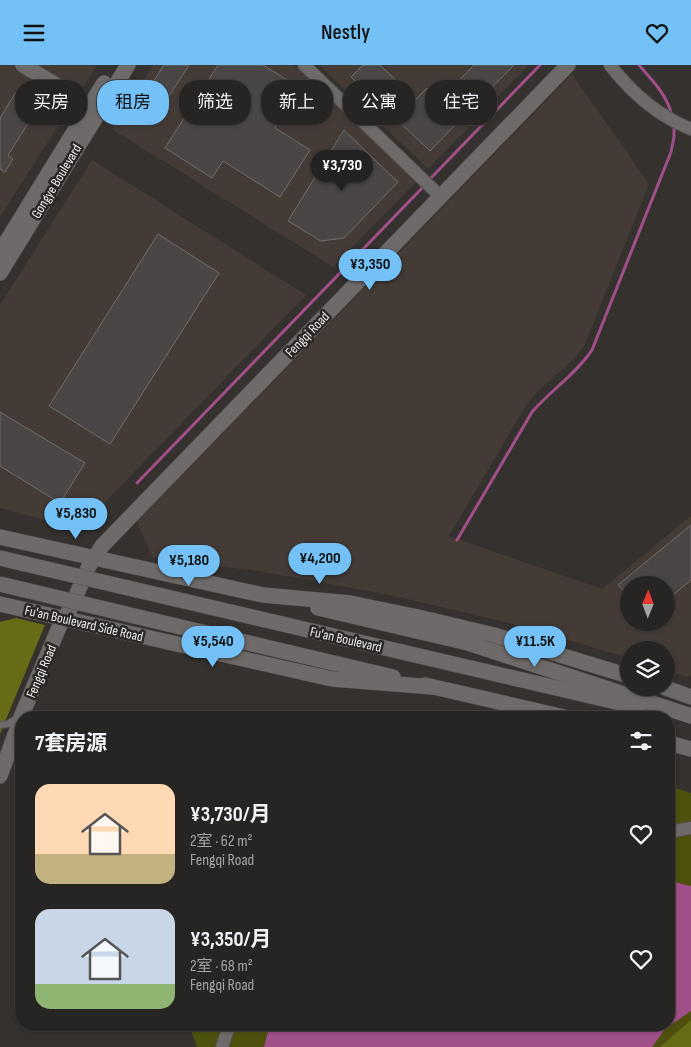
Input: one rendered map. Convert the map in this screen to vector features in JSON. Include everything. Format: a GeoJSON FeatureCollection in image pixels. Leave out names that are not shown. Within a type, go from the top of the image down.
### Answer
{"type":"FeatureCollection","features":[{"type":"Feature","properties":{"kind":"main road"},"geometry":{"type":"LineString","coordinates":[[23,65],[94,108]]}},
{"type":"Feature","properties":{"kind":"main road","name":"Gongye Boulevard"},"geometry":{"type":"LineString","coordinates":[[0,273],[94,108],[116,65]]}},
{"type":"Feature","properties":{"kind":"main road","name":"Gongye Boulevard"},"geometry":{"type":"LineString","coordinates":[[0,252],[94,108],[128,65]]}},
{"type":"Feature","properties":{"kind":"main road","name":"Fengqi Road"},"geometry":{"type":"LineString","coordinates":[[24,711],[61,620],[70,609],[84,576],[89,556],[151,495],[568,65]]}},
{"type":"Feature","properties":{"kind":"main road"},"geometry":{"type":"LineString","coordinates":[[0,532],[58,549]]}},
{"type":"Feature","properties":{"kind":"main road"},"geometry":{"type":"LineString","coordinates":[[0,537],[264,595],[468,643],[691,716]]}},
{"type":"Feature","properties":{"kind":"main road","name":"Fu'an Boulevard"},"geometry":{"type":"LineString","coordinates":[[0,558],[653,711]]}},
{"type":"Feature","properties":{"kind":"main road","name":"Fu'an Boulevard"},"geometry":{"type":"LineString","coordinates":[[0,584],[538,711]]}},
{"type":"Feature","properties":{"kind":"main road"},"geometry":{"type":"LineString","coordinates":[[264,595],[350,603],[418,617],[510,639],[620,673]]}},
{"type":"Feature","properties":{"kind":"main road","name":"Fu'an Boulevard Side Road"},"geometry":{"type":"LineString","coordinates":[[0,604],[61,620],[332,679],[433,687]]}},
{"type":"Feature","properties":{"kind":"main road"},"geometry":{"type":"LineString","coordinates":[[675,691],[691,697]]}},
{"type":"Feature","properties":{"kind":"main road","name":"Fu'an Boulevard"},"geometry":{"type":"LineString","coordinates":[[675,716],[691,720]]}},
{"type":"Feature","properties":{"kind":"main road","name":"Fengqi Road"},"geometry":{"type":"LineString","coordinates":[[0,776],[15,735]]}},
{"type":"Feature","properties":{"kind":"main road"},"geometry":{"type":"LineString","coordinates":[[675,745],[691,749]]}},
{"type":"Feature","properties":{"kind":"street"},"geometry":{"type":"LineString","coordinates":[[304,65],[441,197]]}},
{"type":"Feature","properties":{"kind":"street"},"geometry":{"type":"LineString","coordinates":[[610,65],[624,83],[642,99],[663,115],[691,129]]}},
{"type":"Feature","properties":{"kind":"street"},"geometry":{"type":"LineString","coordinates":[[675,831],[691,828]]}},
{"type":"Feature","properties":{"kind":"street"},"geometry":{"type":"LineString","coordinates":[[222,1047],[227,1031]]}},
{"type":"Feature","properties":{"kind":"lane"},"geometry":{"type":"LineString","coordinates":[[0,725],[8,724],[15,720]]}},
{"type":"Feature","properties":{"kind":"shaded area"},"geometry":{"type":"Polygon","coordinates":[[[0,65],[97,65],[87,81],[15,80],[15,125],[59,125],[0,217],[0,65]]]}},
{"type":"Feature","properties":{"kind":"shaded area"},"geometry":{"type":"Polygon","coordinates":[[[153,65],[294,65],[310,80],[261,80],[261,125],[333,125],[333,102],[343,112],[343,125],[357,125],[416,182],[333,267],[112,129],[115,125],[169,125],[169,80],[143,80],[153,65]]]}},
{"type":"Feature","properties":{"kind":"shaded area"},"geometry":{"type":"Polygon","coordinates":[[[319,65],[529,65],[497,98],[497,80],[425,80],[425,125],[471,125],[428,169],[382,125],[415,125],[415,80],[343,80],[343,88],[319,65]]]}},
{"type":"Feature","properties":{"kind":"shaded area"},"geometry":{"type":"Polygon","coordinates":[[[572,74],[649,184],[584,346],[577,356],[536,393],[525,407],[449,536],[602,589],[691,516],[691,676],[675,673],[675,641],[620,641],[620,655],[509,623],[390,595],[271,573],[152,557],[137,522],[572,74]]]}},
{"type":"Feature","properties":{"kind":"shaded area"},"geometry":{"type":"Polygon","coordinates":[[[92,160],[306,295],[79,529],[0,508],[0,305],[92,160]]]}},
{"type":"Feature","properties":{"kind":"shaded area"},"geometry":{"type":"Polygon","coordinates":[[[16,618],[45,625],[0,734],[0,622],[16,618]]]}},
{"type":"Feature","properties":{"kind":"shaded area"},"geometry":{"type":"Polygon","coordinates":[[[675,788],[691,793],[691,1047],[197,1047],[191,1031],[675,1031],[675,788]]]}},
{"type":"Feature","properties":{"kind":"shaded area"},"geometry":{"type":"Polygon","coordinates":[[[675,882],[691,886],[691,1011],[675,1022],[675,882]]]}},
{"type":"Feature","properties":{"kind":"shaded area"},"geometry":{"type":"Polygon","coordinates":[[[691,1020],[691,1047],[660,1047],[691,1020]]]}},
{"type":"Feature","properties":{"kind":"shaded area"},"geometry":{"type":"Polygon","coordinates":[[[664,1031],[652,1047],[264,1047],[268,1032],[664,1031]]]}},
{"type":"Feature","properties":{"kind":"building"},"geometry":{"type":"Polygon","coordinates":[[[164,65],[189,65],[169,96],[169,80],[154,80],[164,65]]]}},
{"type":"Feature","properties":{"kind":"building"},"geometry":{"type":"Polygon","coordinates":[[[218,65],[263,65],[287,80],[261,80],[261,125],[277,125],[275,128],[310,150],[280,197],[223,161],[212,178],[165,148],[180,125],[251,125],[251,80],[208,80],[218,65]]]}},
{"type":"Feature","properties":{"kind":"building"},"geometry":{"type":"Polygon","coordinates":[[[363,65],[380,65],[396,80],[354,80],[351,77],[363,65]]]}},
{"type":"Feature","properties":{"kind":"building"},"geometry":{"type":"Polygon","coordinates":[[[474,65],[514,65],[497,82],[497,80],[459,80],[474,65]]]}},
{"type":"Feature","properties":{"kind":"building"},"geometry":{"type":"Polygon","coordinates":[[[425,90],[425,125],[455,125],[430,151],[402,125],[415,125],[415,100],[425,90]]]}},
{"type":"Feature","properties":{"kind":"building"},"geometry":{"type":"Polygon","coordinates":[[[15,94],[15,125],[27,125],[8,155],[13,159],[5,172],[0,169],[0,118],[15,94]]]}},
{"type":"Feature","properties":{"kind":"building"},"geometry":{"type":"Polygon","coordinates":[[[344,130],[398,182],[344,238],[321,241],[288,221],[344,130]]]}},
{"type":"Feature","properties":{"kind":"building"},"geometry":{"type":"Polygon","coordinates":[[[158,234],[219,273],[110,444],[49,406],[158,234]]]}},
{"type":"Feature","properties":{"kind":"building"},"geometry":{"type":"Polygon","coordinates":[[[0,412],[85,463],[60,503],[0,466],[0,412]]]}},
{"type":"Feature","properties":{"kind":"building"},"geometry":{"type":"Polygon","coordinates":[[[691,525],[691,580],[675,593],[675,576],[629,576],[691,525]]]}},
{"type":"Feature","properties":{"kind":"waterway"},"geometry":{"type":"LineString","coordinates":[[429,180],[540,65]]}},
{"type":"Feature","properties":{"kind":"waterway"},"geometry":{"type":"LineString","coordinates":[[639,65],[667,101],[672,116]]}},
{"type":"Feature","properties":{"kind":"waterway"},"geometry":{"type":"LineString","coordinates":[[457,540],[532,412],[579,367],[592,350],[671,152],[674,124]]}},
{"type":"Feature","properties":{"kind":"waterway"},"geometry":{"type":"LineString","coordinates":[[137,483],[425,185]]}}]}
